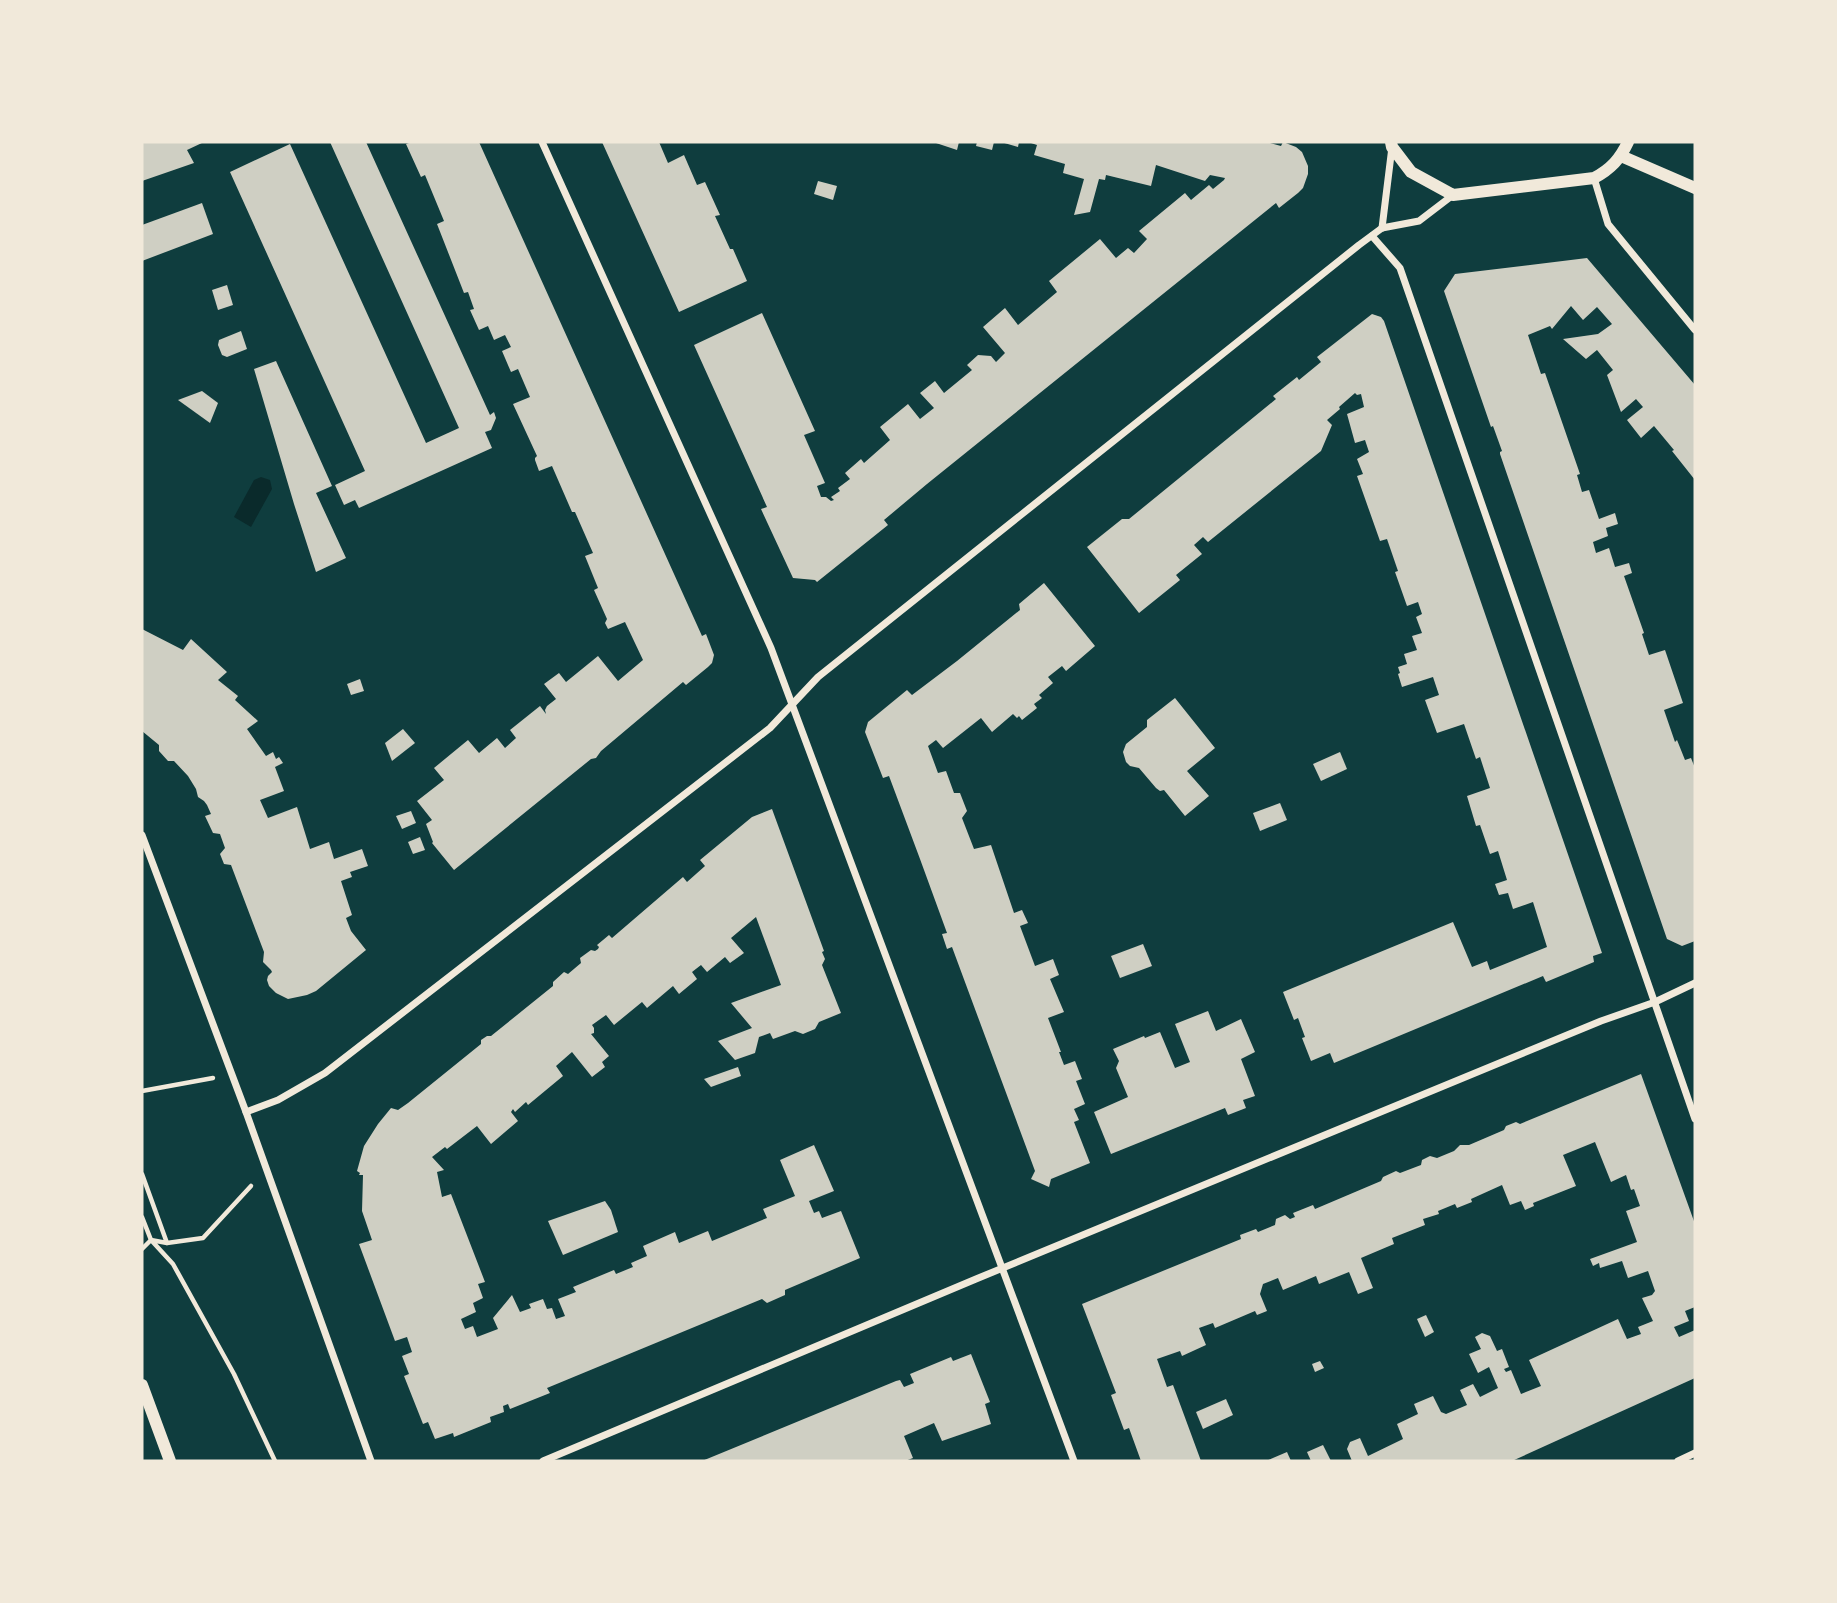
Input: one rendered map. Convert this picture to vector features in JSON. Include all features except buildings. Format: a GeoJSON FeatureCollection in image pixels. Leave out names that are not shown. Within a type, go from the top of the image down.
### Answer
{"type":"FeatureCollection","features":[{"type":"Feature","properties":{"kind":"street"},"geometry":{"type":"LineString","coordinates":[[542,142],[771,648],[1074,1461]]}},
{"type":"Feature","properties":{"kind":"street"},"geometry":{"type":"LineString","coordinates":[[246,1112],[278,1100],[325,1073],[770,728],[818,677],[1382,228],[1419,221],[1453,195],[1594,177],[1608,171],[1621,156],[1628,142]]}},
{"type":"Feature","properties":{"kind":"street"},"geometry":{"type":"LineString","coordinates":[[1391,144],[1411,172],[1453,195]]}},
{"type":"Feature","properties":{"kind":"street"},"geometry":{"type":"LineString","coordinates":[[1382,228],[1391,144]]}},
{"type":"Feature","properties":{"kind":"street"},"geometry":{"type":"LineString","coordinates":[[1621,156],[1695,188]]}},
{"type":"Feature","properties":{"kind":"street"},"geometry":{"type":"LineString","coordinates":[[1594,177],[1608,224],[1695,330]]}},
{"type":"Feature","properties":{"kind":"street"},"geometry":{"type":"LineString","coordinates":[[1372,236],[1400,268],[1695,1119]]}},
{"type":"Feature","properties":{"kind":"street"},"geometry":{"type":"LineString","coordinates":[[142,835],[246,1112],[371,1461]]}},
{"type":"Feature","properties":{"kind":"street"},"geometry":{"type":"LineString","coordinates":[[543,1461],[1601,1021],[1655,1002],[1695,983]]}},
{"type":"Feature","properties":{"kind":"street"},"geometry":{"type":"LineString","coordinates":[[142,1385],[170,1461]]}},
{"type":"Feature","properties":{"kind":"street"},"geometry":{"type":"LineString","coordinates":[[1678,1461],[1695,1453]]}},
{"type":"Feature","properties":{"kind":"path"},"geometry":{"type":"LineString","coordinates":[[142,1091],[231,1074]]}},
{"type":"Feature","properties":{"kind":"path"},"geometry":{"type":"LineString","coordinates":[[151,1240],[167,1243],[203,1238],[266,1170]]}},
{"type":"Feature","properties":{"kind":"path"},"geometry":{"type":"LineString","coordinates":[[142,1174],[167,1243]]}},
{"type":"Feature","properties":{"kind":"path"},"geometry":{"type":"LineString","coordinates":[[142,1217],[151,1240],[173,1264],[234,1374],[275,1461]]}},
{"type":"Feature","properties":{"kind":"path"},"geometry":{"type":"LineString","coordinates":[[142,1250],[151,1240]]}},
{"type":"Feature","properties":{"kind":"water"},"geometry":{"type":"Polygon","coordinates":[[[261,477],[270,480],[272,489],[251,527],[234,517],[254,480],[261,477]]]}}]}
